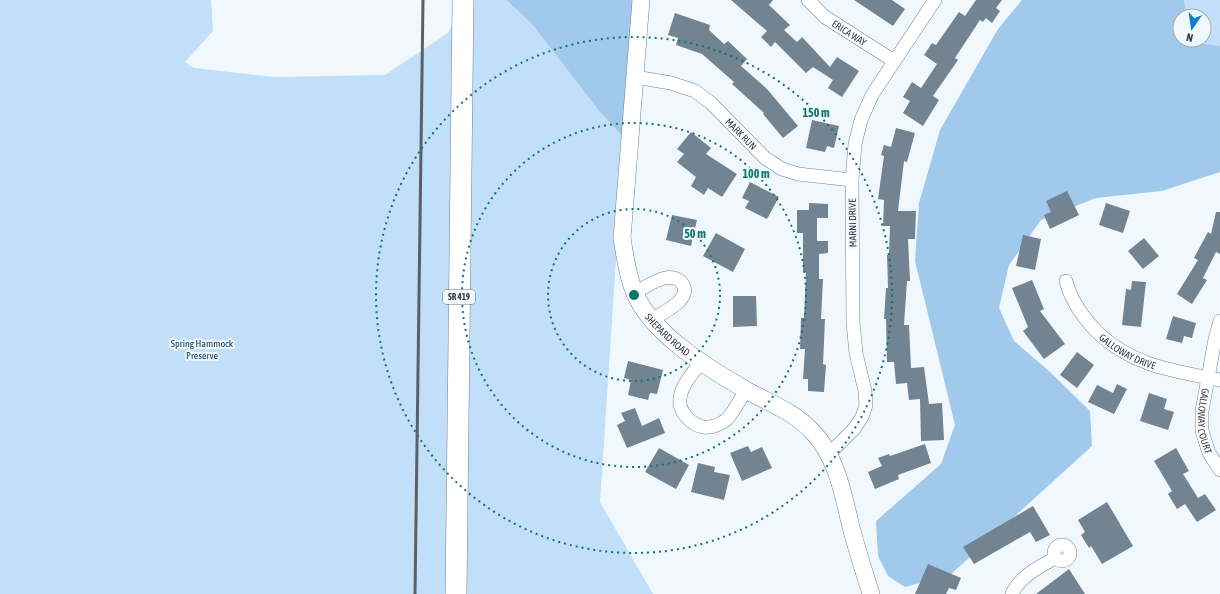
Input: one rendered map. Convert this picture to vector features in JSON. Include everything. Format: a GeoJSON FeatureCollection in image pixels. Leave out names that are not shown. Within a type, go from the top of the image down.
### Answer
{"type":"FeatureCollection","features":[{"type":"Feature","properties":{"kind":"main road","name":"SR 419"},"geometry":{"type":"LineString","coordinates":[[456,594],[463,0]]}},
{"type":"Feature","properties":{"kind":"street","name":"SHEPARD ROAD"},"geometry":{"type":"LineString","coordinates":[[641,0],[622,238],[627,269],[634,292],[652,319],[672,340],[702,362],[746,390],[792,414],[812,431],[829,454],[840,484],[861,565],[872,594]]}},
{"type":"Feature","properties":{"kind":"street","name":"ERICA WAY"},"geometry":{"type":"LineString","coordinates":[[808,0],[825,17],[894,61]]}},
{"type":"Feature","properties":{"kind":"street","name":"MARNI DRIVE"},"geometry":{"type":"LineString","coordinates":[[829,454],[854,429],[862,417],[866,405],[865,391],[856,353],[853,323],[852,180],[855,144],[861,120],[872,95],[935,0]]}},
{"type":"Feature","properties":{"kind":"street","name":"MARK RUN"},"geometry":{"type":"LineString","coordinates":[[635,78],[671,83],[696,91],[711,103],[765,158],[782,169],[798,174],[852,180]]}},
{"type":"Feature","properties":{"kind":"street"},"geometry":{"type":"LineString","coordinates":[[634,292],[665,278],[672,277],[679,280],[683,285],[683,298],[678,304],[652,319]]}},
{"type":"Feature","properties":{"kind":"street","name":"GALLOWAY DRIVE"},"geometry":{"type":"LineString","coordinates":[[1066,281],[1074,301],[1087,321],[1107,341],[1130,356],[1157,367],[1214,379]]}},
{"type":"Feature","properties":{"kind":"street","name":"GALLOWAY COURT"},"geometry":{"type":"LineString","coordinates":[[1220,322],[1214,379],[1202,412],[1202,431],[1209,453],[1220,470]]}},
{"type":"Feature","properties":{"kind":"street"},"geometry":{"type":"LineString","coordinates":[[702,362],[682,388],[680,400],[681,410],[689,420],[702,427],[714,426],[727,420],[746,390]]}},
{"type":"Feature","properties":{"kind":"street"},"geometry":{"type":"LineString","coordinates":[[1012,594],[1015,586],[1036,568],[1055,558]]}},
{"type":"Feature","properties":{"kind":"green space","name":"Spring Hammock Preserve"},"geometry":{"type":"Polygon","coordinates":[[[0,0],[211,0],[213,31],[185,62],[194,68],[273,77],[385,75],[448,33],[457,14],[450,594],[0,594],[0,0]]]}},
{"type":"Feature","properties":{"kind":"green space"},"geometry":{"type":"Polygon","coordinates":[[[469,0],[506,0],[532,24],[599,111],[624,138],[600,502],[653,594],[461,594],[469,0]]]}},
{"type":"Feature","properties":{"kind":"green space"},"geometry":{"type":"Polygon","coordinates":[[[1184,0],[1220,0],[1220,46],[1212,45],[1212,8],[1186,8],[1184,0]]]}},
{"type":"Feature","properties":{"kind":"shaded area"},"geometry":{"type":"Polygon","coordinates":[[[506,0],[634,0],[624,138],[599,111],[532,24],[506,0]]]}},
{"type":"Feature","properties":{"kind":"shaded area"},"geometry":{"type":"Polygon","coordinates":[[[1022,0],[1184,0],[1186,8],[1172,8],[1172,48],[1212,48],[1212,45],[1220,46],[1220,172],[1162,191],[1096,198],[1041,220],[1009,265],[999,308],[1014,341],[1049,371],[1090,411],[1092,446],[950,575],[905,587],[888,576],[878,556],[876,521],[941,464],[955,425],[915,261],[919,203],[940,130],[998,29],[1022,0]]]}},
{"type":"Feature","properties":{"kind":"building"},"geometry":{"type":"Polygon","coordinates":[[[731,0],[773,0],[769,5],[790,25],[784,30],[797,42],[802,37],[830,67],[837,57],[859,71],[842,97],[828,88],[833,80],[813,67],[806,73],[775,42],[771,47],[761,37],[767,31],[731,0]]]}},
{"type":"Feature","properties":{"kind":"building"},"geometry":{"type":"Polygon","coordinates":[[[854,0],[892,0],[905,9],[893,26],[854,0]]]}},
{"type":"Feature","properties":{"kind":"building"},"geometry":{"type":"Polygon","coordinates":[[[976,0],[1002,0],[996,8],[1000,11],[992,23],[986,18],[983,22],[980,20],[955,58],[958,60],[933,96],[939,100],[923,126],[903,113],[910,101],[903,97],[912,82],[921,88],[937,64],[924,55],[932,43],[936,45],[959,12],[965,16],[976,0]]]}},
{"type":"Feature","properties":{"kind":"building"},"geometry":{"type":"Polygon","coordinates":[[[675,13],[710,25],[709,30],[724,44],[728,41],[747,59],[741,66],[767,89],[798,126],[783,138],[763,114],[764,113],[732,84],[734,82],[702,54],[676,45],[678,38],[668,35],[675,13]]]}},
{"type":"Feature","properties":{"kind":"building"},"geometry":{"type":"Polygon","coordinates":[[[812,120],[839,126],[834,148],[827,146],[825,152],[806,148],[812,120]]]}},
{"type":"Feature","properties":{"kind":"building"},"geometry":{"type":"Polygon","coordinates":[[[896,128],[915,133],[907,162],[904,161],[898,211],[916,211],[915,239],[908,239],[910,281],[907,281],[904,325],[909,325],[911,368],[924,367],[929,404],[942,403],[944,440],[921,441],[920,399],[909,400],[907,383],[896,384],[894,362],[887,362],[886,319],[884,319],[886,288],[888,288],[887,255],[889,255],[890,226],[883,226],[884,200],[878,199],[884,156],[881,155],[884,145],[891,147],[896,128]]]}},
{"type":"Feature","properties":{"kind":"building"},"geometry":{"type":"Polygon","coordinates":[[[691,132],[711,148],[706,154],[737,174],[722,197],[708,188],[704,195],[691,186],[696,177],[677,162],[684,154],[677,149],[691,132]]]}},
{"type":"Feature","properties":{"kind":"building"},"geometry":{"type":"Polygon","coordinates":[[[750,182],[779,197],[767,219],[745,208],[749,201],[742,198],[750,182]]]}},
{"type":"Feature","properties":{"kind":"building"},"geometry":{"type":"Polygon","coordinates":[[[1067,191],[1079,215],[1050,229],[1044,215],[1051,212],[1046,201],[1067,191]]]}},
{"type":"Feature","properties":{"kind":"building"},"geometry":{"type":"Polygon","coordinates":[[[809,203],[828,204],[828,218],[817,218],[817,241],[828,241],[828,253],[819,254],[819,279],[823,279],[821,319],[825,319],[823,364],[826,365],[824,392],[808,391],[808,379],[803,379],[805,349],[800,349],[801,318],[804,318],[806,272],[803,272],[803,233],[797,233],[797,210],[809,210],[809,203]]]}},
{"type":"Feature","properties":{"kind":"building"},"geometry":{"type":"Polygon","coordinates":[[[1106,203],[1130,211],[1123,233],[1099,225],[1106,203]]]}},
{"type":"Feature","properties":{"kind":"building"},"geometry":{"type":"Polygon","coordinates":[[[1216,212],[1220,212],[1220,254],[1216,252],[1203,278],[1207,280],[1192,304],[1177,294],[1198,260],[1194,258],[1208,232],[1211,234],[1216,212]]]}},
{"type":"Feature","properties":{"kind":"building"},"geometry":{"type":"Polygon","coordinates":[[[672,215],[697,220],[691,246],[666,240],[672,215]]]}},
{"type":"Feature","properties":{"kind":"building"},"geometry":{"type":"Polygon","coordinates":[[[716,233],[745,249],[733,272],[703,256],[716,233]]]}},
{"type":"Feature","properties":{"kind":"building"},"geometry":{"type":"Polygon","coordinates":[[[1023,235],[1041,239],[1035,270],[1016,266],[1023,235]]]}},
{"type":"Feature","properties":{"kind":"building"},"geometry":{"type":"Polygon","coordinates":[[[1144,238],[1159,256],[1143,269],[1128,251],[1144,238]]]}},
{"type":"Feature","properties":{"kind":"building"},"geometry":{"type":"Polygon","coordinates":[[[1032,280],[1044,309],[1040,311],[1065,344],[1044,359],[1023,331],[1028,327],[1012,288],[1032,280]]]}},
{"type":"Feature","properties":{"kind":"building"},"geometry":{"type":"Polygon","coordinates":[[[1132,281],[1146,282],[1141,327],[1122,325],[1126,289],[1131,290],[1132,281]]]}},
{"type":"Feature","properties":{"kind":"building"},"geometry":{"type":"Polygon","coordinates":[[[733,296],[756,296],[757,326],[733,327],[733,296]]]}},
{"type":"Feature","properties":{"kind":"building"},"geometry":{"type":"Polygon","coordinates":[[[1173,316],[1196,323],[1192,338],[1184,336],[1182,343],[1166,339],[1173,316]]]}},
{"type":"Feature","properties":{"kind":"building"},"geometry":{"type":"Polygon","coordinates":[[[1077,352],[1094,365],[1077,388],[1060,375],[1077,352]]]}},
{"type":"Feature","properties":{"kind":"building"},"geometry":{"type":"Polygon","coordinates":[[[628,361],[663,370],[657,394],[650,393],[648,400],[628,395],[631,380],[624,378],[628,361]]]}},
{"type":"Feature","properties":{"kind":"building"},"geometry":{"type":"Polygon","coordinates":[[[1117,384],[1127,389],[1114,414],[1088,402],[1097,385],[1113,393],[1117,384]]]}},
{"type":"Feature","properties":{"kind":"building"},"geometry":{"type":"Polygon","coordinates":[[[1149,393],[1167,399],[1164,409],[1174,412],[1168,430],[1140,421],[1149,393]]]}},
{"type":"Feature","properties":{"kind":"building"},"geometry":{"type":"Polygon","coordinates":[[[635,408],[642,426],[659,418],[665,433],[627,448],[617,425],[625,421],[621,413],[635,408]]]}},
{"type":"Feature","properties":{"kind":"building"},"geometry":{"type":"Polygon","coordinates":[[[925,444],[931,463],[898,475],[899,479],[875,489],[868,472],[882,466],[878,458],[889,454],[890,456],[925,444]]]}},
{"type":"Feature","properties":{"kind":"building"},"geometry":{"type":"Polygon","coordinates":[[[748,446],[751,452],[762,447],[772,468],[742,481],[730,453],[748,446]]]}},
{"type":"Feature","properties":{"kind":"building"},"geometry":{"type":"Polygon","coordinates":[[[659,448],[689,465],[676,489],[645,472],[659,448]]]}},
{"type":"Feature","properties":{"kind":"building"},"geometry":{"type":"Polygon","coordinates":[[[1176,448],[1189,471],[1183,474],[1198,498],[1205,494],[1216,510],[1197,522],[1185,504],[1177,509],[1168,494],[1172,491],[1154,461],[1176,448]]]}},
{"type":"Feature","properties":{"kind":"building"},"geometry":{"type":"Polygon","coordinates":[[[698,463],[715,467],[714,472],[730,475],[724,500],[691,492],[698,463]]]}},
{"type":"Feature","properties":{"kind":"building"},"geometry":{"type":"Polygon","coordinates":[[[1107,502],[1133,546],[1102,564],[1091,546],[1089,548],[1081,535],[1085,532],[1078,520],[1107,502]]]}},
{"type":"Feature","properties":{"kind":"building"},"geometry":{"type":"Polygon","coordinates":[[[1033,506],[1050,535],[1036,542],[1030,532],[974,564],[963,547],[1033,506]]]}},
{"type":"Feature","properties":{"kind":"building"},"geometry":{"type":"Polygon","coordinates":[[[928,564],[961,578],[956,590],[949,588],[946,594],[915,594],[928,564]]]}},
{"type":"Feature","properties":{"kind":"building"},"geometry":{"type":"Polygon","coordinates":[[[1069,569],[1085,594],[1036,594],[1069,569]]]}},
{"type":"Feature","properties":{"kind":"railway"},"geometry":{"type":"LineString","coordinates":[[415,594],[423,0]]}}]}
